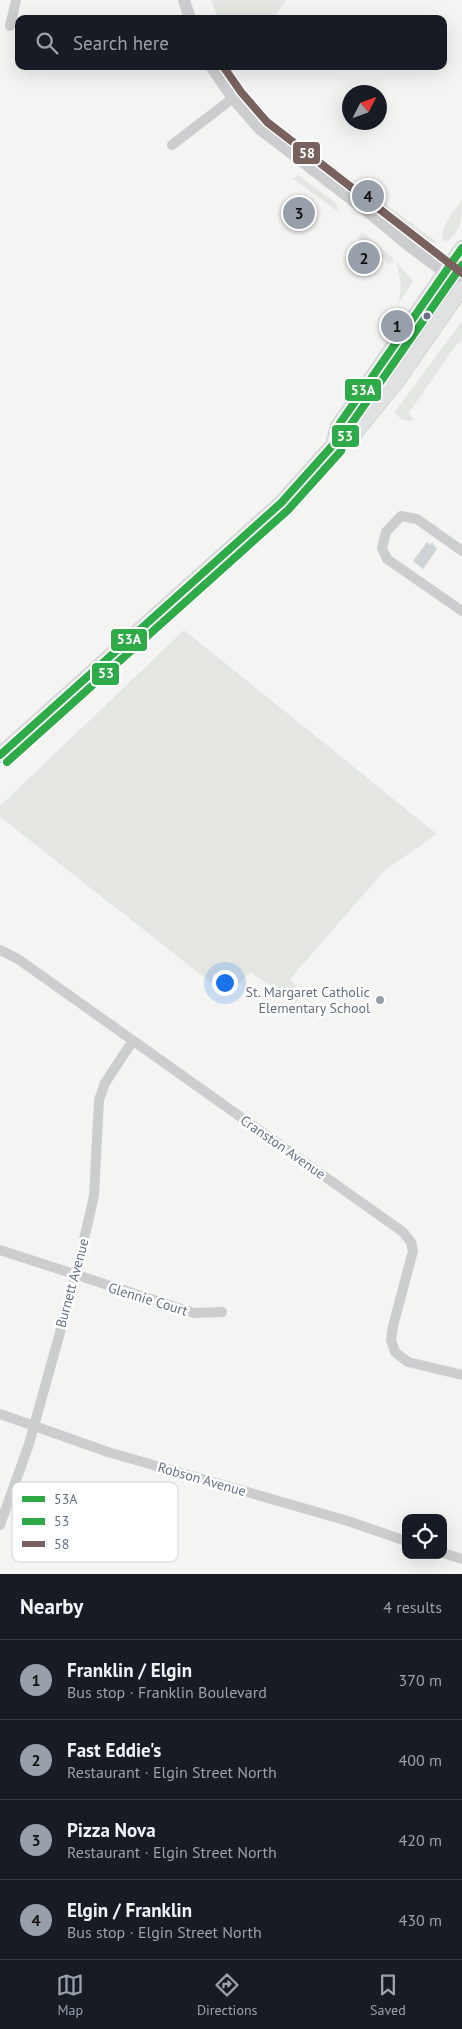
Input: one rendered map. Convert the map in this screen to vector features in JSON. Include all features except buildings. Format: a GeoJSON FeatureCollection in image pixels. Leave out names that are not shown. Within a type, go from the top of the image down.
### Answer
{"type":"FeatureCollection","features":[{"type":"Feature","properties":{"kind":"main road"},"geometry":{"type":"LineString","coordinates":[[333,445],[338,426],[462,248]]}},
{"type":"Feature","properties":{"kind":"main road"},"geometry":{"type":"LineString","coordinates":[[0,755],[281,503],[333,445],[352,437],[398,380],[462,286]]}},
{"type":"Feature","properties":{"kind":"street"},"geometry":{"type":"LineString","coordinates":[[10,26],[16,0]]}},
{"type":"Feature","properties":{"kind":"street"},"geometry":{"type":"LineString","coordinates":[[184,0],[189,15]]}},
{"type":"Feature","properties":{"kind":"street"},"geometry":{"type":"LineString","coordinates":[[214,70],[233,98],[260,129],[462,286]]}},
{"type":"Feature","properties":{"kind":"street"},"geometry":{"type":"LineString","coordinates":[[172,145],[233,98]]}},
{"type":"Feature","properties":{"kind":"street"},"geometry":{"type":"LineString","coordinates":[[462,551],[417,519],[401,516],[386,532],[382,548],[388,559],[462,611]]}},
{"type":"Feature","properties":{"kind":"street","name":"Cranston Avenue"},"geometry":{"type":"LineString","coordinates":[[0,950],[18,959],[132,1042],[403,1232],[411,1242],[413,1251],[393,1326],[391,1340],[395,1352],[408,1362],[462,1375]]}},
{"type":"Feature","properties":{"kind":"street","name":"Burnett Avenue"},"geometry":{"type":"LineString","coordinates":[[16,1482],[76,1274],[94,1196],[99,1100],[105,1083],[132,1042]]}},
{"type":"Feature","properties":{"kind":"street"},"geometry":{"type":"LineString","coordinates":[[0,1250],[76,1274]]}},
{"type":"Feature","properties":{"kind":"street","name":"Glennie Court"},"geometry":{"type":"LineString","coordinates":[[76,1274],[194,1313],[222,1312]]}},
{"type":"Feature","properties":{"kind":"street","name":"Robson Avenue"},"geometry":{"type":"LineString","coordinates":[[0,1414],[108,1452],[348,1521],[402,1540]]}},
{"type":"Feature","properties":{"kind":"street","name":"Burnett Avenue"},"geometry":{"type":"LineString","coordinates":[[0,1525],[12,1493]]}},
{"type":"Feature","properties":{"kind":"street"},"geometry":{"type":"LineString","coordinates":[[447,1554],[462,1559]]}},
{"type":"Feature","properties":{"kind":"shaded area"},"geometry":{"type":"Polygon","coordinates":[[[211,0],[286,0],[276,15],[217,15],[211,0]]]}},
{"type":"Feature","properties":{"kind":"shaded area"},"geometry":{"type":"Polygon","coordinates":[[[287,132],[372,195],[370,198],[363,193],[361,195],[317,162],[287,132]]]}},
{"type":"Feature","properties":{"kind":"shaded area"},"geometry":{"type":"Polygon","coordinates":[[[298,175],[336,203],[340,213],[293,179],[298,175]]]}},
{"type":"Feature","properties":{"kind":"shaded area"},"geometry":{"type":"Polygon","coordinates":[[[379,199],[437,242],[424,240],[375,204],[379,199]]]}},
{"type":"Feature","properties":{"kind":"shaded area"},"geometry":{"type":"Polygon","coordinates":[[[462,200],[461,219],[458,230],[450,239],[444,242],[443,231],[445,225],[462,200]]]}},
{"type":"Feature","properties":{"kind":"shaded area"},"geometry":{"type":"Polygon","coordinates":[[[361,231],[392,257],[394,263],[387,264],[383,257],[358,238],[361,235],[361,231]]]}},
{"type":"Feature","properties":{"kind":"shaded area"},"geometry":{"type":"Polygon","coordinates":[[[396,261],[413,281],[399,303],[401,285],[396,261]]]}},
{"type":"Feature","properties":{"kind":"shaded area"},"geometry":{"type":"Polygon","coordinates":[[[462,321],[462,340],[456,345],[409,413],[414,420],[408,421],[401,418],[394,413],[462,321]]]}},
{"type":"Feature","properties":{"kind":"shaded area"},"geometry":{"type":"Polygon","coordinates":[[[427,542],[430,545],[432,542],[437,549],[423,569],[413,561],[427,542]]]}},
{"type":"Feature","properties":{"kind":"shaded area"},"geometry":{"type":"Polygon","coordinates":[[[184,630],[437,834],[384,871],[290,979],[303,994],[296,1003],[250,972],[228,996],[0,817],[0,806],[184,630]]]}},
{"type":"Feature","properties":{"kind":"transit line","name":"58"},"geometry":{"type":"LineString","coordinates":[[226,70],[241,92],[267,122],[462,273]]}},
{"type":"Feature","properties":{"kind":"transit line","name":"53A"},"geometry":{"type":"LineString","coordinates":[[0,755],[281,503],[333,445],[338,426],[462,248]]}},
{"type":"Feature","properties":{"kind":"transit line","name":"53"},"geometry":{"type":"LineString","coordinates":[[7,762],[288,510],[341,451],[347,430],[462,265]]}},
{"type":"Feature","properties":{"kind":"place","name":"Elgin / Franklin"},"geometry":{"type":"Point","coordinates":[368,196]}},
{"type":"Feature","properties":{"kind":"place","name":"Pizza Nova"},"geometry":{"type":"Point","coordinates":[299,213]}},
{"type":"Feature","properties":{"kind":"place","name":"Fast Eddie's"},"geometry":{"type":"Point","coordinates":[364,258]}},
{"type":"Feature","properties":{"kind":"place","name":"Franklin / Elgin"},"geometry":{"type":"Point","coordinates":[397,326]}},
{"type":"Feature","properties":{"kind":"place","name":"St. Margaret Catholic Elementary School"},"geometry":{"type":"Point","coordinates":[380,1000]}}]}
